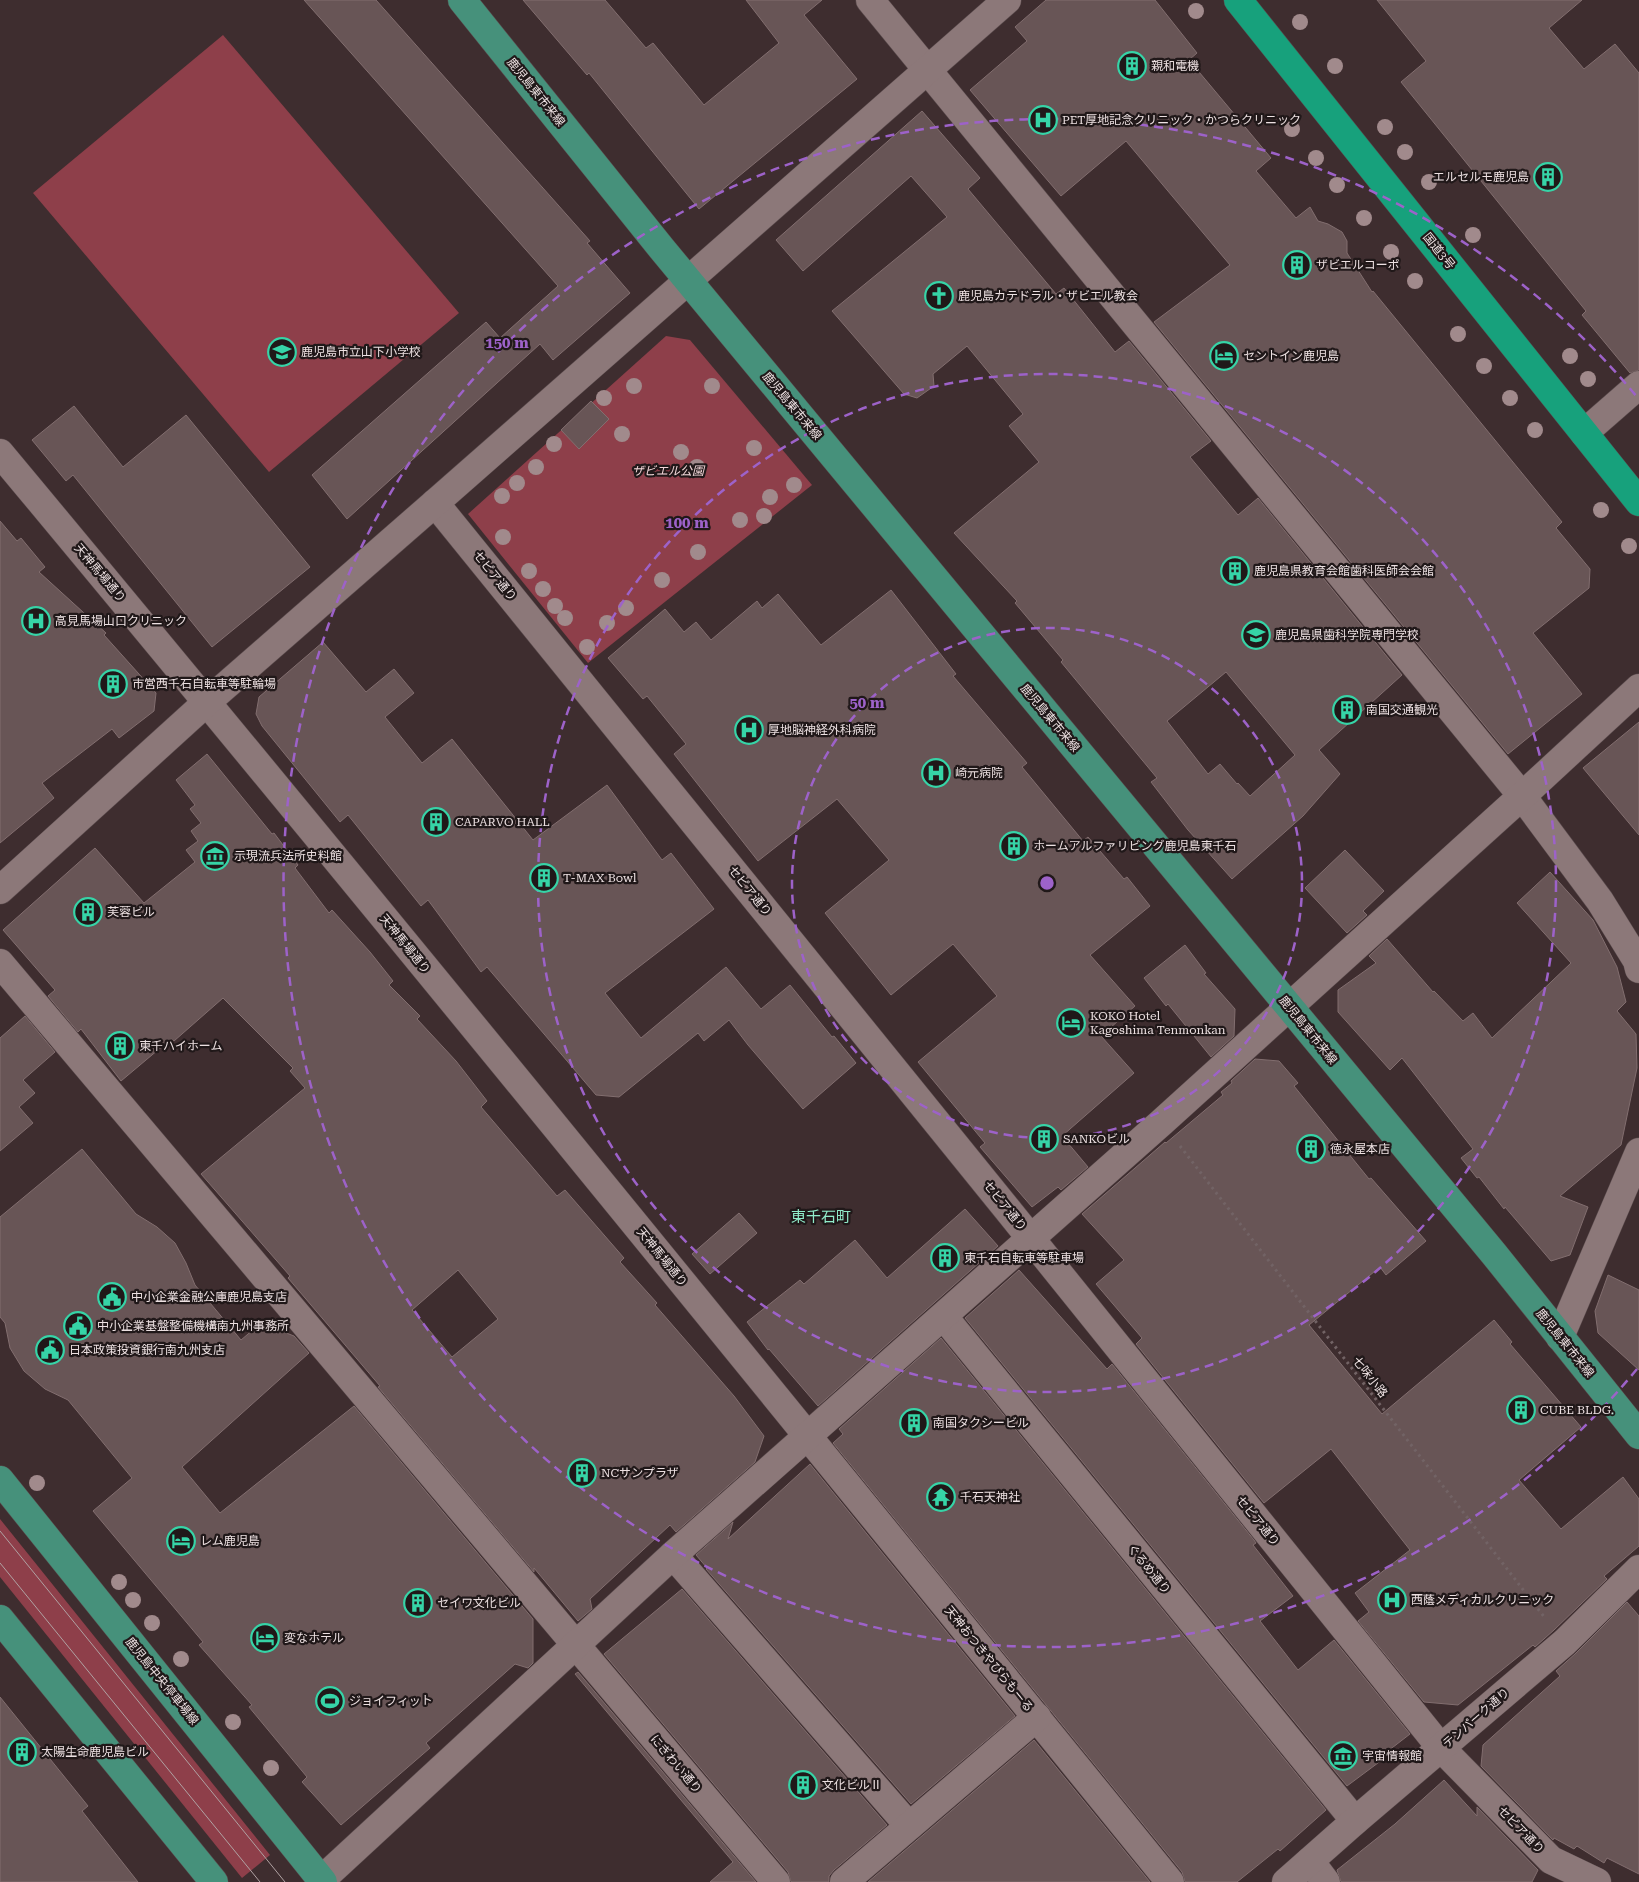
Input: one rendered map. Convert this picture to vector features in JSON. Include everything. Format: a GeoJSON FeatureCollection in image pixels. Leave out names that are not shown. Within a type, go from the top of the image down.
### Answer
{"type":"FeatureCollection","features":[{"type":"Feature","properties":{"kind":"highway","name":"国道3号"},"geometry":{"type":"LineString","coordinates":[[1238,0],[1639,502]]}},
{"type":"Feature","properties":{"kind":"main road","name":"鹿児島東市来線"},"geometry":{"type":"LineString","coordinates":[[462,0],[689,281],[1494,1254],[1639,1435]]}},
{"type":"Feature","properties":{"kind":"main road","name":"鹿児島中央停車場線"},"geometry":{"type":"LineString","coordinates":[[0,1480],[321,1881]]}},
{"type":"Feature","properties":{"kind":"main road"},"geometry":{"type":"LineString","coordinates":[[0,1619],[214,1882]]}},
{"type":"Feature","properties":{"kind":"street"},"geometry":{"type":"LineString","coordinates":[[870,0],[1522,796],[1600,901],[1637,961],[1639,969]]}},
{"type":"Feature","properties":{"kind":"street"},"geometry":{"type":"LineString","coordinates":[[0,890],[207,702],[1007,0]]}},
{"type":"Feature","properties":{"kind":"street"},"geometry":{"type":"LineString","coordinates":[[1584,432],[1639,385]]}},
{"type":"Feature","properties":{"kind":"street","name":"天神馬場通り"},"geometry":{"type":"LineString","coordinates":[[0,453],[207,702],[807,1436]]}},
{"type":"Feature","properties":{"kind":"street","name":"セピア通り"},"geometry":{"type":"LineString","coordinates":[[435,503],[1441,1748],[1551,1860],[1597,1882]]}},
{"type":"Feature","properties":{"kind":"street"},"geometry":{"type":"LineString","coordinates":[[321,1881],[672,1555],[944,1317],[1030,1237],[1162,1122],[1639,688]]}},
{"type":"Feature","properties":{"kind":"street","name":"にぎわい通り"},"geometry":{"type":"LineString","coordinates":[[0,964],[776,1882]]}},
{"type":"Feature","properties":{"kind":"street"},"geometry":{"type":"LineString","coordinates":[[1560,1337],[1639,1152]]}},
{"type":"Feature","properties":{"kind":"street","name":"ぐるめ通り"},"geometry":{"type":"LineString","coordinates":[[944,1317],[1355,1821]]}},
{"type":"Feature","properties":{"kind":"street","name":"天神おつきやぴらもーる"},"geometry":{"type":"LineString","coordinates":[[807,1436],[1170,1882]]}},
{"type":"Feature","properties":{"kind":"street"},"geometry":{"type":"LineString","coordinates":[[672,1555],[909,1826]]}},
{"type":"Feature","properties":{"kind":"street","name":"テンパーク通り"},"geometry":{"type":"LineString","coordinates":[[1286,1882],[1565,1642],[1639,1569]]}},
{"type":"Feature","properties":{"kind":"street"},"geometry":{"type":"LineString","coordinates":[[844,1882],[1036,1717]]}},
{"type":"Feature","properties":{"kind":"street"},"geometry":{"type":"LineString","coordinates":[[1310,1861],[1326,1882]]}},
{"type":"Feature","properties":{"kind":"path","name":"七味小路"},"geometry":{"type":"LineString","coordinates":[[1162,1122],[1565,1642]]}},
{"type":"Feature","properties":{"kind":"green space"},"geometry":{"type":"Polygon","coordinates":[[[223,35],[459,313],[269,472],[33,193],[223,35]]]}},
{"type":"Feature","properties":{"kind":"green space","name":"ザビエル公園"},"geometry":{"type":"Polygon","coordinates":[[[666,336],[690,340],[812,485],[588,663],[468,514],[666,336]]]}},
{"type":"Feature","properties":{"kind":"green space"},"geometry":{"type":"Polygon","coordinates":[[[0,1519],[270,1855],[242,1878],[0,1577],[0,1519]]]}},
{"type":"Feature","properties":{"kind":"building"},"geometry":{"type":"Polygon","coordinates":[[[304,0],[376,0],[590,241],[587,243],[630,293],[553,360],[540,344],[347,519],[312,475],[486,322],[500,338],[558,286],[304,0]]]}},
{"type":"Feature","properties":{"kind":"building"},"geometry":{"type":"Polygon","coordinates":[[[523,0],[605,0],[646,48],[653,43],[704,105],[779,43],[746,0],[822,0],[804,15],[857,79],[699,209],[589,73],[587,75],[523,0]]]}},
{"type":"Feature","properties":{"kind":"building"},"geometry":{"type":"Polygon","coordinates":[[[1046,0],[1155,0],[1197,53],[1189,60],[1271,158],[1256,171],[1296,218],[1310,207],[1318,221],[1342,232],[1347,241],[1347,253],[1372,292],[1562,522],[1556,528],[1590,569],[1589,588],[1533,633],[1582,694],[1508,754],[1154,322],[1230,265],[1126,141],[1061,196],[970,90],[1027,41],[1015,27],[1046,0]]]}},
{"type":"Feature","properties":{"kind":"building"},"geometry":{"type":"Polygon","coordinates":[[[1377,0],[1582,0],[1549,28],[1584,69],[1615,44],[1639,73],[1639,370],[1630,373],[1582,315],[1586,311],[1401,82],[1426,61],[1377,0]]]}},
{"type":"Feature","properties":{"kind":"building"},"geometry":{"type":"Polygon","coordinates":[[[922,111],[980,178],[968,189],[1056,294],[1064,288],[1115,352],[1129,341],[1211,441],[1190,457],[1238,515],[1258,498],[1402,675],[1319,750],[1340,774],[1303,816],[1232,879],[1188,830],[1151,782],[1157,778],[1061,662],[1063,660],[1015,603],[1017,601],[954,533],[1039,462],[1009,426],[1023,414],[967,346],[933,374],[934,386],[917,398],[904,394],[832,311],[947,217],[911,176],[803,271],[776,240],[922,111]],[[1226,672],[1167,721],[1208,774],[1220,764],[1250,796],[1295,755],[1226,672]]]}},
{"type":"Feature","properties":{"kind":"building"},"geometry":{"type":"Polygon","coordinates":[[[591,401],[609,419],[579,449],[561,430],[591,401]]]}},
{"type":"Feature","properties":{"kind":"building"},"geometry":{"type":"Polygon","coordinates":[[[74,406],[123,467],[186,415],[310,567],[212,647],[73,475],[66,481],[32,440],[74,406]]]}},
{"type":"Feature","properties":{"kind":"building"},"geometry":{"type":"Polygon","coordinates":[[[0,521],[17,541],[21,538],[45,567],[39,572],[106,633],[104,635],[156,693],[154,711],[119,738],[112,729],[42,783],[54,798],[0,843],[0,521]]]}},
{"type":"Feature","properties":{"kind":"building"},"geometry":{"type":"Polygon","coordinates":[[[891,590],[956,674],[953,676],[1027,763],[1022,767],[1083,841],[1088,837],[1124,879],[1127,877],[1150,906],[1090,955],[1135,1006],[1101,1036],[1134,1073],[1062,1136],[1088,1167],[1061,1190],[1058,1187],[1032,1207],[980,1147],[985,1143],[918,1062],[997,996],[953,944],[891,995],[825,913],[889,860],[837,799],[758,861],[674,754],[686,744],[647,696],[643,699],[608,658],[665,609],[684,632],[696,622],[711,640],[757,601],[762,608],[778,594],[821,645],[891,590]]]}},
{"type":"Feature","properties":{"kind":"building"},"geometry":{"type":"Polygon","coordinates":[[[323,642],[366,692],[394,669],[414,693],[385,717],[422,763],[452,739],[533,840],[607,785],[662,860],[671,853],[714,909],[605,993],[641,1038],[726,967],[761,1009],[790,985],[832,1037],[834,1036],[856,1063],[803,1109],[729,1020],[704,1041],[698,1033],[619,1097],[596,1095],[487,967],[481,972],[428,900],[421,906],[348,815],[340,822],[262,726],[256,714],[259,697],[323,642]]]}},
{"type":"Feature","properties":{"kind":"building"},"geometry":{"type":"Polygon","coordinates":[[[1639,722],[1639,835],[1583,768],[1639,722]]]}},
{"type":"Feature","properties":{"kind":"building"},"geometry":{"type":"Polygon","coordinates":[[[207,754],[272,834],[274,833],[298,865],[295,868],[329,913],[332,910],[370,952],[393,981],[389,985],[420,1016],[417,1019],[456,1061],[487,1101],[481,1107],[557,1196],[565,1190],[624,1258],[620,1262],[657,1303],[655,1305],[734,1396],[764,1436],[755,1462],[676,1532],[670,1525],[590,1599],[592,1609],[578,1621],[534,1568],[534,1572],[378,1387],[380,1386],[288,1278],[290,1276],[201,1174],[305,1088],[290,1071],[293,1068],[223,998],[174,1041],[171,1039],[121,1081],[81,1029],[78,1032],[48,996],[55,990],[3,930],[95,848],[144,903],[195,862],[186,850],[198,841],[191,831],[201,823],[190,809],[195,805],[176,780],[207,754]],[[458,1270],[412,1310],[452,1357],[498,1319],[458,1270]]]}},
{"type":"Feature","properties":{"kind":"building"},"geometry":{"type":"Polygon","coordinates":[[[1345,850],[1384,891],[1363,911],[1367,915],[1347,933],[1305,888],[1345,850]]]}},
{"type":"Feature","properties":{"kind":"building"},"geometry":{"type":"Polygon","coordinates":[[[1550,872],[1593,920],[1617,967],[1626,1002],[1617,1011],[1636,1034],[1637,1068],[1621,1145],[1560,1196],[1588,1207],[1570,1255],[1551,1261],[1461,1158],[1473,1149],[1402,1058],[1390,1070],[1338,1012],[1338,990],[1376,963],[1369,956],[1387,939],[1433,992],[1463,1021],[1473,1013],[1492,1038],[1571,963],[1517,903],[1550,872]]]}},
{"type":"Feature","properties":{"kind":"building"},"geometry":{"type":"Polygon","coordinates":[[[1185,945],[1206,973],[1204,974],[1235,1009],[1234,1036],[1211,1057],[1144,978],[1185,945]]]}},
{"type":"Feature","properties":{"kind":"building"},"geometry":{"type":"Polygon","coordinates":[[[25,1016],[55,1052],[23,1080],[35,1093],[19,1107],[33,1123],[0,1151],[0,1038],[25,1016]]]}},
{"type":"Feature","properties":{"kind":"building"},"geometry":{"type":"Polygon","coordinates":[[[1255,1059],[1279,1061],[1298,1083],[1294,1086],[1369,1179],[1371,1178],[1426,1241],[1386,1275],[1380,1267],[1309,1325],[1382,1414],[1494,1320],[1512,1342],[1510,1344],[1581,1427],[1519,1480],[1561,1529],[1623,1477],[1639,1499],[1639,1546],[1604,1576],[1607,1579],[1535,1647],[1533,1645],[1458,1705],[1424,1702],[1358,1621],[1369,1612],[1355,1593],[1410,1550],[1331,1449],[1264,1503],[1136,1344],[1142,1338],[1096,1284],[1124,1260],[1082,1214],[1223,1095],[1221,1092],[1255,1059]]]}},
{"type":"Feature","properties":{"kind":"building"},"geometry":{"type":"Polygon","coordinates":[[[82,1149],[136,1214],[157,1227],[175,1243],[195,1285],[241,1340],[261,1323],[294,1336],[309,1353],[182,1467],[220,1513],[354,1406],[533,1619],[533,1663],[528,1668],[515,1664],[426,1743],[430,1748],[341,1825],[302,1782],[307,1777],[249,1707],[252,1705],[199,1645],[203,1642],[93,1511],[132,1478],[68,1400],[45,1389],[24,1371],[10,1348],[5,1323],[0,1317],[0,1217],[82,1149]]]}},
{"type":"Feature","properties":{"kind":"building"},"geometry":{"type":"Polygon","coordinates":[[[965,1209],[998,1246],[818,1406],[768,1350],[747,1322],[800,1280],[804,1284],[855,1240],[887,1278],[965,1209]]]}},
{"type":"Feature","properties":{"kind":"building"},"geometry":{"type":"Polygon","coordinates":[[[739,1213],[757,1233],[710,1274],[692,1254],[739,1213]]]}},
{"type":"Feature","properties":{"kind":"building"},"geometry":{"type":"Polygon","coordinates":[[[1019,1270],[1107,1369],[1112,1364],[1254,1540],[1256,1543],[1253,1545],[1293,1596],[1260,1621],[1298,1670],[1334,1640],[1410,1734],[1388,1751],[1390,1754],[1347,1786],[965,1318],[1019,1270]]]}},
{"type":"Feature","properties":{"kind":"building"},"geometry":{"type":"Polygon","coordinates":[[[1608,1275],[1639,1290],[1639,1370],[1598,1333],[1595,1311],[1608,1275]]]}},
{"type":"Feature","properties":{"kind":"building"},"geometry":{"type":"Polygon","coordinates":[[[941,1338],[1326,1810],[1280,1851],[1278,1849],[1237,1882],[1185,1882],[1182,1872],[833,1443],[843,1434],[839,1429],[941,1338]]]}},
{"type":"Feature","properties":{"kind":"building"},"geometry":{"type":"Polygon","coordinates":[[[810,1464],[1015,1716],[911,1804],[706,1569],[696,1555],[733,1522],[728,1539],[810,1464]]]}},
{"type":"Feature","properties":{"kind":"building"},"geometry":{"type":"Polygon","coordinates":[[[682,1589],[887,1825],[834,1870],[829,1876],[829,1882],[791,1882],[788,1872],[604,1654],[682,1589]]]}},
{"type":"Feature","properties":{"kind":"building"},"geometry":{"type":"Polygon","coordinates":[[[1627,1602],[1639,1616],[1639,1874],[1607,1858],[1604,1863],[1577,1846],[1574,1849],[1554,1838],[1553,1840],[1481,1766],[1483,1745],[1560,1676],[1556,1671],[1627,1602]]]}},
{"type":"Feature","properties":{"kind":"building"},"geometry":{"type":"Polygon","coordinates":[[[578,1672],[756,1882],[710,1882],[733,1862],[575,1674],[578,1672]]]}},
{"type":"Feature","properties":{"kind":"building"},"geometry":{"type":"Polygon","coordinates":[[[0,1697],[88,1806],[82,1811],[138,1882],[0,1882],[0,1697]]]}},
{"type":"Feature","properties":{"kind":"building"},"geometry":{"type":"Polygon","coordinates":[[[1034,1740],[1150,1882],[868,1882],[1034,1740]]]}},
{"type":"Feature","properties":{"kind":"building"},"geometry":{"type":"Polygon","coordinates":[[[1444,1780],[1477,1816],[1477,1807],[1538,1870],[1532,1882],[1341,1882],[1337,1870],[1395,1824],[1444,1780]]]}},
{"type":"Feature","properties":{"kind":"tram line"},"geometry":{"type":"LineString","coordinates":[[0,1531],[285,1882]]}},
{"type":"Feature","properties":{"kind":"tram line"},"geometry":{"type":"LineString","coordinates":[[0,1563],[260,1882]]}},
{"type":"Feature","properties":{"kind":"place","name":"親和電機"},"geometry":{"type":"Point","coordinates":[1132,66]}},
{"type":"Feature","properties":{"kind":"place","name":"PET厚地記念クリニック・かつらクリニック"},"geometry":{"type":"Point","coordinates":[1043,120]}},
{"type":"Feature","properties":{"kind":"place","name":"エルセルモ鹿児島"},"geometry":{"type":"Point","coordinates":[1548,177]}},
{"type":"Feature","properties":{"kind":"place","name":"ザビエルコーポ"},"geometry":{"type":"Point","coordinates":[1297,265]}},
{"type":"Feature","properties":{"kind":"place","name":"鹿児島カテドラル・ザビエル教会"},"geometry":{"type":"Point","coordinates":[939,296]}},
{"type":"Feature","properties":{"kind":"place","name":"鹿児島市立山下小学校"},"geometry":{"type":"Point","coordinates":[282,352]}},
{"type":"Feature","properties":{"kind":"place","name":"セントイン鹿児島"},"geometry":{"type":"Point","coordinates":[1224,356]}},
{"type":"Feature","properties":{"kind":"place","name":"鹿児島県教育会館歯科医師会会館"},"geometry":{"type":"Point","coordinates":[1235,571]}},
{"type":"Feature","properties":{"kind":"place","name":"高見馬場山口クリニック"},"geometry":{"type":"Point","coordinates":[36,621]}},
{"type":"Feature","properties":{"kind":"place","name":"鹿児島県歯科学院専門学校"},"geometry":{"type":"Point","coordinates":[1256,635]}},
{"type":"Feature","properties":{"kind":"place","name":"市営西千石自転車等駐輪場"},"geometry":{"type":"Point","coordinates":[113,684]}},
{"type":"Feature","properties":{"kind":"place","name":"南国交通観光"},"geometry":{"type":"Point","coordinates":[1347,710]}},
{"type":"Feature","properties":{"kind":"place","name":"厚地脳神経外科病院"},"geometry":{"type":"Point","coordinates":[749,730]}},
{"type":"Feature","properties":{"kind":"place","name":"崎元病院"},"geometry":{"type":"Point","coordinates":[936,773]}},
{"type":"Feature","properties":{"kind":"place","name":"CAPARVO HALL"},"geometry":{"type":"Point","coordinates":[436,822]}},
{"type":"Feature","properties":{"kind":"place","name":"ホームアルファリビング鹿児島東千石"},"geometry":{"type":"Point","coordinates":[1014,846]}},
{"type":"Feature","properties":{"kind":"place","name":"示現流兵法所史料館"},"geometry":{"type":"Point","coordinates":[215,856]}},
{"type":"Feature","properties":{"kind":"place","name":"T-MAX Bowl"},"geometry":{"type":"Point","coordinates":[544,878]}},
{"type":"Feature","properties":{"kind":"place","name":"芙蓉ビル"},"geometry":{"type":"Point","coordinates":[88,912]}},
{"type":"Feature","properties":{"kind":"place","name":"KOKO Hotel Kagoshima Tenmonkan"},"geometry":{"type":"Point","coordinates":[1071,1023]}},
{"type":"Feature","properties":{"kind":"place","name":"東千ハイホーム"},"geometry":{"type":"Point","coordinates":[120,1046]}},
{"type":"Feature","properties":{"kind":"place","name":"SANKOビル"},"geometry":{"type":"Point","coordinates":[1044,1139]}},
{"type":"Feature","properties":{"kind":"place","name":"徳永屋本店"},"geometry":{"type":"Point","coordinates":[1311,1149]}},
{"type":"Feature","properties":{"kind":"place","name":"東千石自転車等駐車場"},"geometry":{"type":"Point","coordinates":[945,1258]}},
{"type":"Feature","properties":{"kind":"place","name":"中小企業金融公庫鹿児島支店"},"geometry":{"type":"Point","coordinates":[112,1297]}},
{"type":"Feature","properties":{"kind":"place","name":"中小企業基盤整備機構南九州事務所"},"geometry":{"type":"Point","coordinates":[78,1326]}},
{"type":"Feature","properties":{"kind":"place","name":"日本政策投資銀行南九州支店"},"geometry":{"type":"Point","coordinates":[50,1350]}},
{"type":"Feature","properties":{"kind":"place","name":"CUBE BLDG."},"geometry":{"type":"Point","coordinates":[1521,1410]}},
{"type":"Feature","properties":{"kind":"place","name":"南国タクシービル"},"geometry":{"type":"Point","coordinates":[914,1423]}},
{"type":"Feature","properties":{"kind":"place","name":"NCサンプラザ"},"geometry":{"type":"Point","coordinates":[582,1473]}},
{"type":"Feature","properties":{"kind":"place","name":"千石天神社"},"geometry":{"type":"Point","coordinates":[941,1497]}},
{"type":"Feature","properties":{"kind":"place","name":"レム鹿児島"},"geometry":{"type":"Point","coordinates":[181,1541]}},
{"type":"Feature","properties":{"kind":"place","name":"西蔭メディカルクリニック"},"geometry":{"type":"Point","coordinates":[1392,1600]}},
{"type":"Feature","properties":{"kind":"place","name":"セイワ文化ビル"},"geometry":{"type":"Point","coordinates":[418,1603]}},
{"type":"Feature","properties":{"kind":"place","name":"変なホテル"},"geometry":{"type":"Point","coordinates":[265,1638]}},
{"type":"Feature","properties":{"kind":"place","name":"ジョイフィット"},"geometry":{"type":"Point","coordinates":[330,1701]}},
{"type":"Feature","properties":{"kind":"place","name":"太陽生命鹿児島ビル"},"geometry":{"type":"Point","coordinates":[22,1752]}},
{"type":"Feature","properties":{"kind":"place","name":"宇宙情報館"},"geometry":{"type":"Point","coordinates":[1343,1756]}},
{"type":"Feature","properties":{"kind":"place","name":"文化ビルⅡ"},"geometry":{"type":"Point","coordinates":[803,1785]}},
{"type":"Feature","properties":{"kind":"district","name":"東千石町"},"geometry":{"type":"Point","coordinates":[821,1217]}}]}
